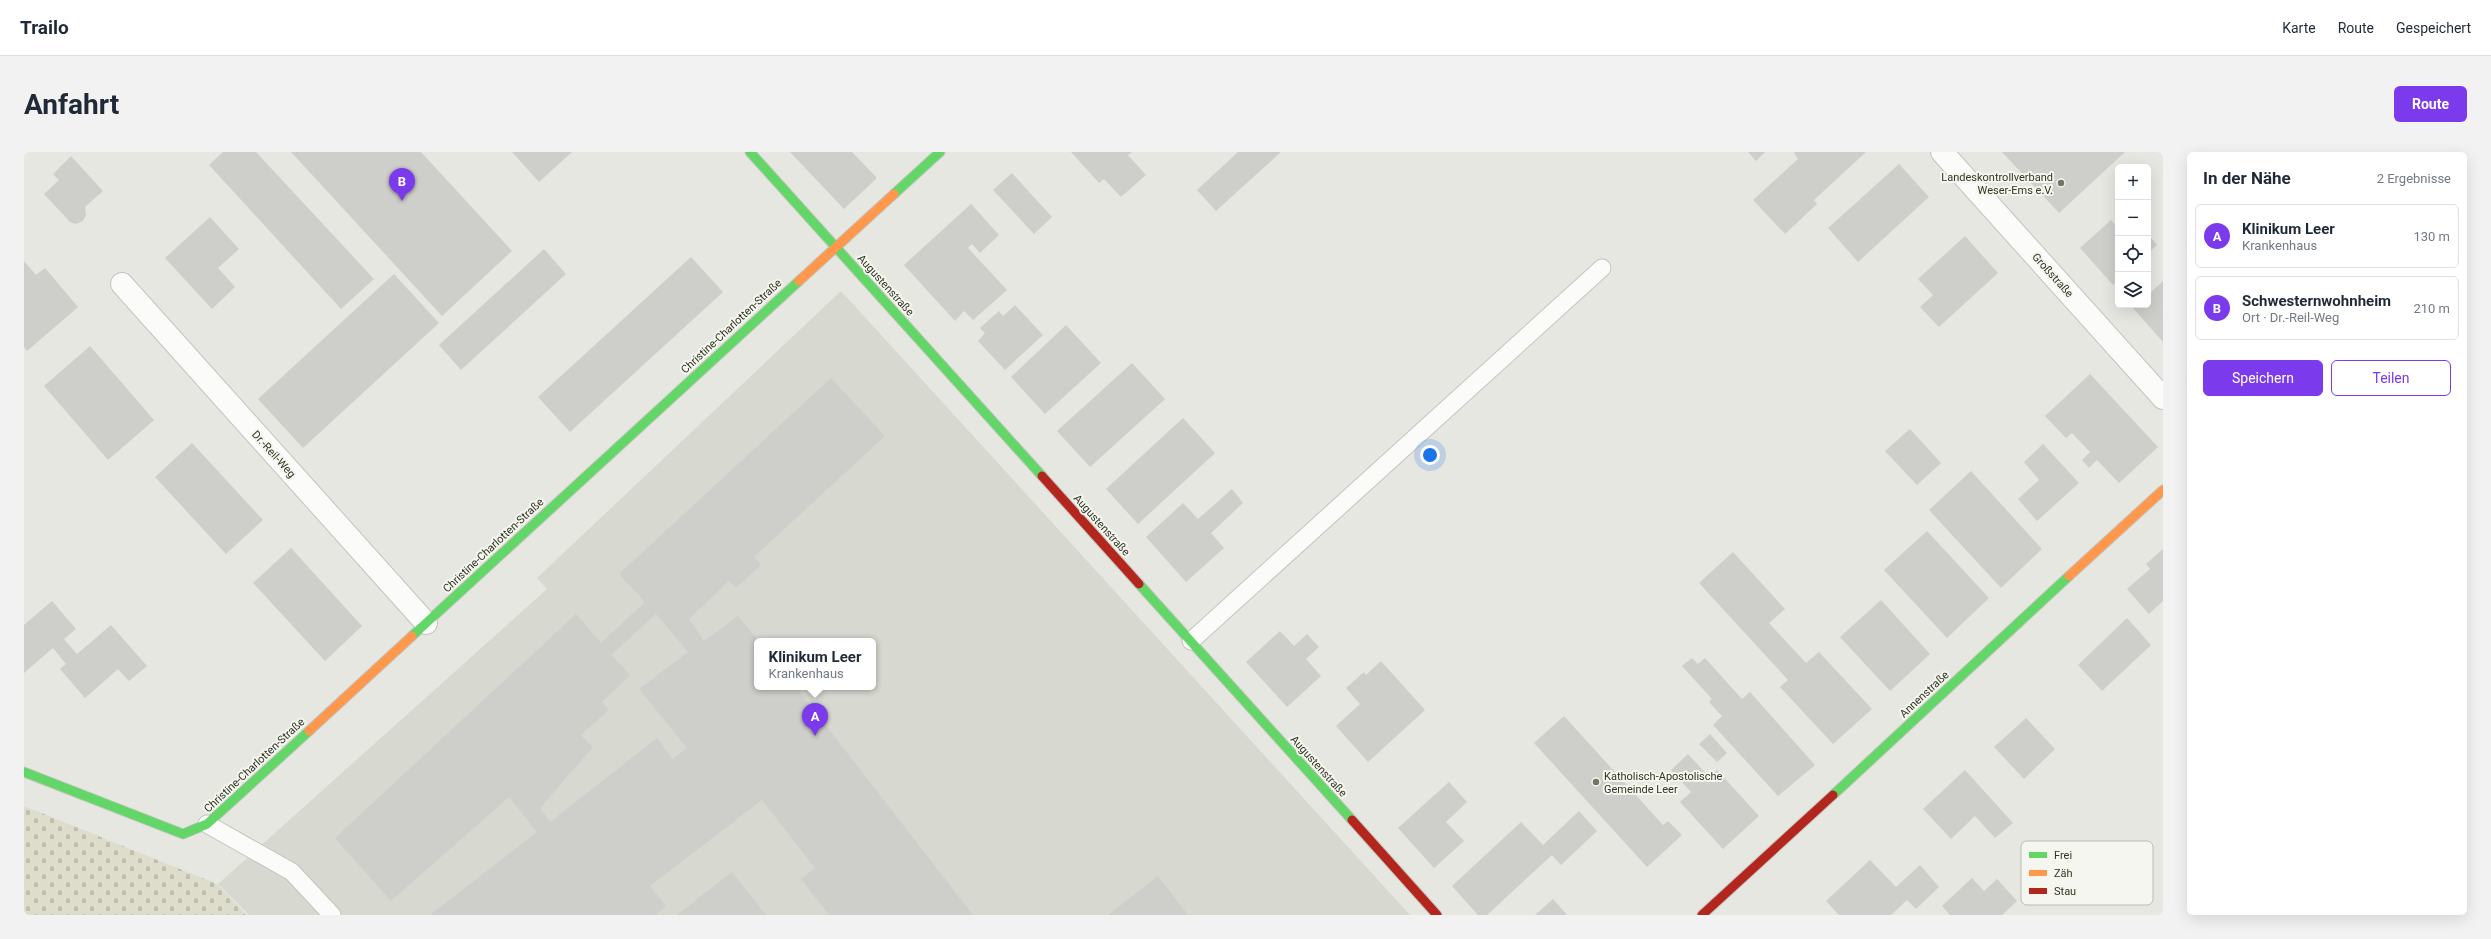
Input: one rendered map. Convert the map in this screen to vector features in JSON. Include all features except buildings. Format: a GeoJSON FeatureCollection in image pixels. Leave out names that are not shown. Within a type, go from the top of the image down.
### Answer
{"type":"FeatureCollection","features":[{"type":"Feature","properties":{"kind":"street","name":"Augustenstraße"},"geometry":{"type":"LineString","coordinates":[[750,152],[1437,915]]}},
{"type":"Feature","properties":{"kind":"street","name":"Christine-Charlotten-Straße"},"geometry":{"type":"LineString","coordinates":[[24,772],[184,834],[208,824],[940,152]]}},
{"type":"Feature","properties":{"kind":"street","name":"Großstraße"},"geometry":{"type":"LineString","coordinates":[[1942,152],[2163,398]]}},
{"type":"Feature","properties":{"kind":"street","name":"Dr.-Reil-Weg"},"geometry":{"type":"LineString","coordinates":[[122,284],[426,623]]}},
{"type":"Feature","properties":{"kind":"street","name":"Annenstraße"},"geometry":{"type":"LineString","coordinates":[[1702,915],[2163,490]]}},
{"type":"Feature","properties":{"kind":"lane"},"geometry":{"type":"LineString","coordinates":[[1191,641],[1602,268]]}},
{"type":"Feature","properties":{"kind":"lane"},"geometry":{"type":"LineString","coordinates":[[208,824],[292,872],[332,915]]}},
{"type":"Feature","properties":{"kind":"shaded area"},"geometry":{"type":"Polygon","coordinates":[[[841,291],[1410,915],[249,915],[218,884],[547,589],[537,578],[841,291]]]}},
{"type":"Feature","properties":{"kind":"green space"},"geometry":{"type":"Polygon","coordinates":[[[24,806],[217,884],[247,915],[24,915],[24,806]]]}},
{"type":"Feature","properties":{"kind":"traffic: fast"},"geometry":{"type":"LineString","coordinates":[[750,152],[1042,476]]}},
{"type":"Feature","properties":{"kind":"traffic: fast"},"geometry":{"type":"LineString","coordinates":[[894,194],[940,152]]}},
{"type":"Feature","properties":{"kind":"traffic: fast"},"geometry":{"type":"LineString","coordinates":[[412,636],[799,281]]}},
{"type":"Feature","properties":{"kind":"traffic: fast"},"geometry":{"type":"LineString","coordinates":[[1833,795],[2069,576]]}},
{"type":"Feature","properties":{"kind":"traffic: fast"},"geometry":{"type":"LineString","coordinates":[[1139,584],[1352,820]]}},
{"type":"Feature","properties":{"kind":"traffic: fast"},"geometry":{"type":"LineString","coordinates":[[24,772],[183,834],[207,824],[309,731]]}},
{"type":"Feature","properties":{"kind":"traffic: slow"},"geometry":{"type":"LineString","coordinates":[[799,281],[894,194]]}},
{"type":"Feature","properties":{"kind":"traffic: slow"},"geometry":{"type":"LineString","coordinates":[[2069,576],[2163,490]]}},
{"type":"Feature","properties":{"kind":"traffic: slow"},"geometry":{"type":"LineString","coordinates":[[309,731],[412,636]]}},
{"type":"Feature","properties":{"kind":"traffic: jam"},"geometry":{"type":"LineString","coordinates":[[1042,476],[1139,584]]}},
{"type":"Feature","properties":{"kind":"traffic: jam"},"geometry":{"type":"LineString","coordinates":[[1702,915],[1833,795]]}},
{"type":"Feature","properties":{"kind":"traffic: jam"},"geometry":{"type":"LineString","coordinates":[[1352,820],[1437,915]]}},
{"type":"Feature","properties":{"kind":"place","name":"Landeskontrollverband Weser-Ems e.V."},"geometry":{"type":"Point","coordinates":[2061,183]}},
{"type":"Feature","properties":{"kind":"place","name":"Schwesternwohnheim"},"geometry":{"type":"Point","coordinates":[402,201]}},
{"type":"Feature","properties":{"kind":"place","name":"Klinikum Leer"},"geometry":{"type":"Point","coordinates":[815,736]}},
{"type":"Feature","properties":{"kind":"place","name":"Katholisch-Apostolische Gemeinde Leer"},"geometry":{"type":"Point","coordinates":[1596,782]}}]}
